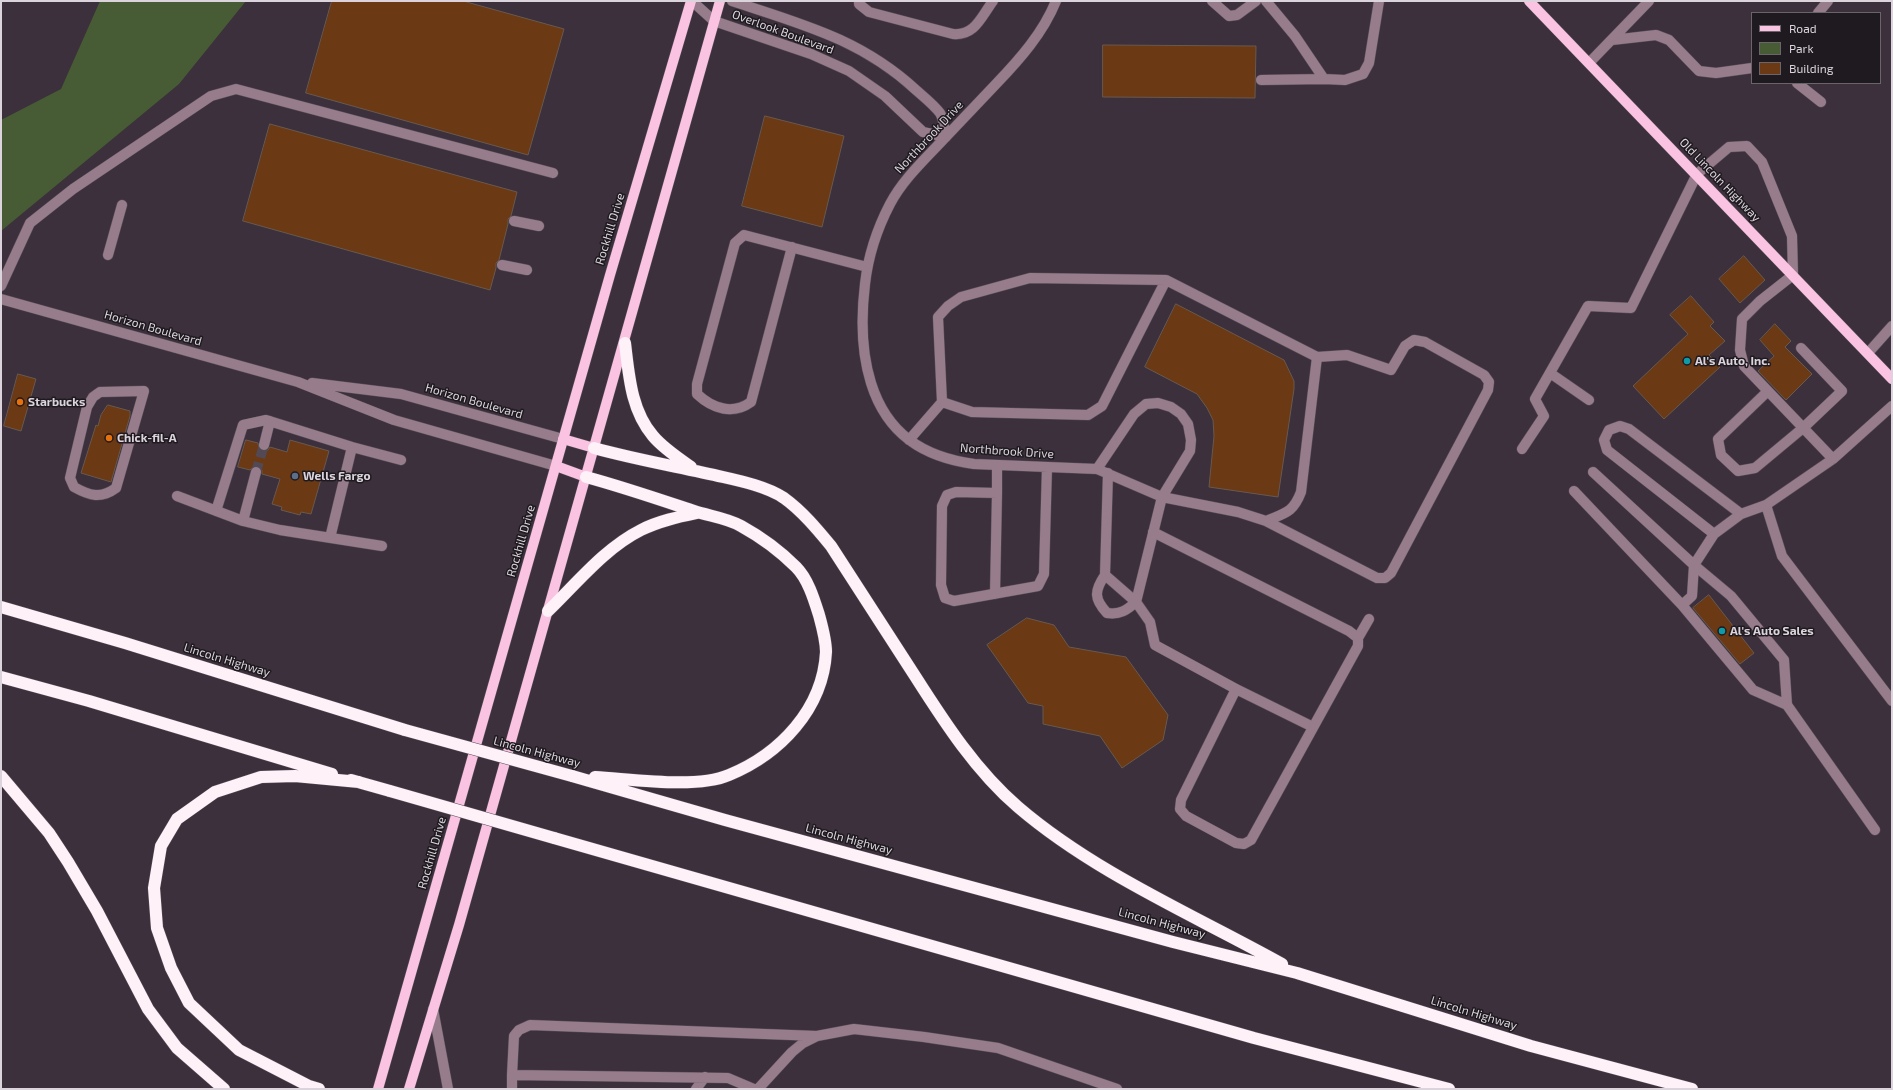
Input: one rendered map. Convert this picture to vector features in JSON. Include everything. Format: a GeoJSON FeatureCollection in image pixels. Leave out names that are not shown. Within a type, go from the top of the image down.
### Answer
{"type":"FeatureCollection","features":[{"type":"Feature","properties":{"kind":"highway"},"geometry":{"type":"LineString","coordinates":[[624,344],[631,390],[641,420],[661,445],[693,469]]}},
{"type":"Feature","properties":{"kind":"highway"},"geometry":{"type":"LineString","coordinates":[[594,448],[631,458],[693,469],[753,485],[783,497],[812,523],[831,546],[953,735],[983,771],[1018,807],[1075,850],[1142,889],[1297,973]]}},
{"type":"Feature","properties":{"kind":"highway"},"geometry":{"type":"LineString","coordinates":[[572,776],[679,783],[728,776],[761,758],[776,746],[802,720],[813,704],[826,651],[822,628],[810,589],[797,569],[761,539],[740,525],[586,477]]}},
{"type":"Feature","properties":{"kind":"highway"},"geometry":{"type":"LineString","coordinates":[[548,611],[600,560],[625,539],[664,520],[698,512]]}},
{"type":"Feature","properties":{"kind":"highway","name":"Lincoln Highway"},"geometry":{"type":"LineString","coordinates":[[1,607],[125,643],[405,730],[725,820],[1173,942],[1297,973],[1531,1046],[1692,1089]]}},
{"type":"Feature","properties":{"kind":"highway"},"geometry":{"type":"LineString","coordinates":[[1,677],[96,703],[390,791],[1254,1038],[1449,1089]]}},
{"type":"Feature","properties":{"kind":"highway"},"geometry":{"type":"LineString","coordinates":[[1,776],[26,803],[50,833],[97,911],[148,1009],[177,1048],[224,1089]]}},
{"type":"Feature","properties":{"kind":"highway"},"geometry":{"type":"LineString","coordinates":[[319,1089],[309,1086],[239,1050],[189,1003],[171,968],[157,928],[154,888],[161,846],[177,819],[215,792],[261,777],[295,776],[359,782]]}},
{"type":"Feature","properties":{"kind":"main road","name":"Rockhill Drive"},"geometry":{"type":"LineString","coordinates":[[378,1089],[610,275],[691,1]]}},
{"type":"Feature","properties":{"kind":"main road"},"geometry":{"type":"LineString","coordinates":[[409,1089],[548,611],[720,1]]}},
{"type":"Feature","properties":{"kind":"main road","name":"Old Lincoln Highway"},"geometry":{"type":"LineString","coordinates":[[1529,1],[1697,174],[1892,379]]}},
{"type":"Feature","properties":{"kind":"main road","name":"Horizon Boulevard"},"geometry":{"type":"LineString","coordinates":[[563,440],[594,448]]}},
{"type":"Feature","properties":{"kind":"main road","name":"Horizon Boulevard"},"geometry":{"type":"LineString","coordinates":[[556,466],[586,477]]}},
{"type":"Feature","properties":{"kind":"street","name":"Overlook Boulevard"},"geometry":{"type":"LineString","coordinates":[[691,1],[714,22],[811,54],[830,62],[867,82],[885,96],[923,132],[946,137],[941,114],[901,76],[861,49],[820,30],[732,1]]}},
{"type":"Feature","properties":{"kind":"street"},"geometry":{"type":"LineString","coordinates":[[859,1],[859,4],[869,12],[953,34],[963,35],[973,29],[993,1]]}},
{"type":"Feature","properties":{"kind":"street","name":"Northbrook Drive"},"geometry":{"type":"LineString","coordinates":[[1056,1],[1040,30],[1024,53],[915,169],[890,203],[881,224],[867,267],[862,320],[863,345],[868,372],[882,408],[898,430],[910,440],[939,456],[974,464],[1097,468]]}},
{"type":"Feature","properties":{"kind":"street"},"geometry":{"type":"LineString","coordinates":[[1212,1],[1229,16],[1237,15],[1256,1]]}},
{"type":"Feature","properties":{"kind":"street"},"geometry":{"type":"LineString","coordinates":[[1266,1],[1295,36],[1324,79]]}},
{"type":"Feature","properties":{"kind":"street"},"geometry":{"type":"LineString","coordinates":[[1261,80],[1345,80],[1363,74],[1369,62],[1379,1]]}},
{"type":"Feature","properties":{"kind":"street"},"geometry":{"type":"LineString","coordinates":[[1589,63],[1650,1]]}},
{"type":"Feature","properties":{"kind":"street"},"geometry":{"type":"LineString","coordinates":[[1819,12],[1828,1]]}},
{"type":"Feature","properties":{"kind":"street"},"geometry":{"type":"LineString","coordinates":[[1612,40],[1656,35],[1668,40],[1699,71],[1716,73],[1751,68]]}},
{"type":"Feature","properties":{"kind":"street"},"geometry":{"type":"LineString","coordinates":[[1798,84],[1821,102]]}},
{"type":"Feature","properties":{"kind":"street"},"geometry":{"type":"LineString","coordinates":[[1,286],[30,223],[73,189],[211,96],[236,89],[553,173]]}},
{"type":"Feature","properties":{"kind":"street"},"geometry":{"type":"LineString","coordinates":[[1522,449],[1544,416],[1535,399],[1588,306],[1631,308],[1697,174],[1729,147],[1747,146],[1762,162],[1792,236],[1793,275],[1760,301],[1742,319],[1740,350],[1744,366],[1833,459]]}},
{"type":"Feature","properties":{"kind":"street"},"geometry":{"type":"LineString","coordinates":[[108,255],[122,205]]}},
{"type":"Feature","properties":{"kind":"street"},"geometry":{"type":"LineString","coordinates":[[514,221],[539,226]]}},
{"type":"Feature","properties":{"kind":"street"},"geometry":{"type":"LineString","coordinates":[[792,247],[751,402],[743,408],[732,411],[706,403],[697,394],[697,384],[735,243],[744,235],[792,247],[867,267]]}},
{"type":"Feature","properties":{"kind":"street"},"geometry":{"type":"LineString","coordinates":[[502,265],[527,270]]}},
{"type":"Feature","properties":{"kind":"street"},"geometry":{"type":"LineString","coordinates":[[910,440],[942,402],[938,317],[948,306],[961,298],[1030,278],[1166,280],[1317,357],[1347,355],[1391,370],[1405,346],[1414,340],[1425,342],[1484,375],[1489,382],[1488,390],[1391,573],[1385,578],[1377,578],[1266,521],[1238,512],[1162,496],[1097,468],[1134,414],[1146,404],[1158,403],[1171,407],[1181,414],[1188,424],[1191,440],[1190,451],[1162,496],[1136,602],[1127,610],[1116,614],[1107,613],[1100,605],[1097,594],[1098,586],[1105,575],[1108,473]]}},
{"type":"Feature","properties":{"kind":"street"},"geometry":{"type":"LineString","coordinates":[[942,402],[972,412],[1088,415],[1102,406],[1166,280]]}},
{"type":"Feature","properties":{"kind":"street","name":"Horizon Boulevard"},"geometry":{"type":"LineString","coordinates":[[1,299],[298,382],[394,420],[556,466]]}},
{"type":"Feature","properties":{"kind":"street"},"geometry":{"type":"LineString","coordinates":[[1868,354],[1892,326]]}},
{"type":"Feature","properties":{"kind":"street"},"geometry":{"type":"LineString","coordinates":[[1768,391],[1718,439],[1721,455],[1738,471],[1755,468],[1803,428],[1842,391],[1802,348]]}},
{"type":"Feature","properties":{"kind":"street"},"geometry":{"type":"LineString","coordinates":[[1266,521],[1289,512],[1297,504],[1301,492],[1317,357]]}},
{"type":"Feature","properties":{"kind":"street"},"geometry":{"type":"LineString","coordinates":[[1550,373],[1590,400]]}},
{"type":"Feature","properties":{"kind":"street","name":"Horizon Boulevard"},"geometry":{"type":"LineString","coordinates":[[298,382],[401,394],[563,440]]}},
{"type":"Feature","properties":{"kind":"street"},"geometry":{"type":"LineString","coordinates":[[144,391],[116,488],[107,494],[98,496],[74,487],[70,478],[87,407],[93,398],[100,392],[144,391]]}},
{"type":"Feature","properties":{"kind":"street"},"geometry":{"type":"LineString","coordinates":[[1682,605],[1692,596],[1694,566],[1714,534],[1741,514],[1766,505],[1833,459],[1892,406]]}},
{"type":"Feature","properties":{"kind":"street"},"geometry":{"type":"LineString","coordinates":[[216,511],[243,425],[266,420],[352,447],[401,460]]}},
{"type":"Feature","properties":{"kind":"street"},"geometry":{"type":"LineString","coordinates":[[264,445],[270,421]]}},
{"type":"Feature","properties":{"kind":"street"},"geometry":{"type":"LineString","coordinates":[[1714,534],[1607,450],[1604,440],[1609,430],[1620,426],[1629,429],[1741,514]]}},
{"type":"Feature","properties":{"kind":"street"},"geometry":{"type":"LineString","coordinates":[[330,538],[352,447]]}},
{"type":"Feature","properties":{"kind":"street"},"geometry":{"type":"LineString","coordinates":[[995,594],[997,465]]}},
{"type":"Feature","properties":{"kind":"street"},"geometry":{"type":"LineString","coordinates":[[997,494],[956,492],[947,495],[942,506],[941,585],[945,598],[954,601],[1038,586],[1044,574],[1047,467]]}},
{"type":"Feature","properties":{"kind":"street"},"geometry":{"type":"LineString","coordinates":[[243,522],[256,472]]}},
{"type":"Feature","properties":{"kind":"street"},"geometry":{"type":"LineString","coordinates":[[1593,472],[1694,566],[1731,596],[1784,660],[1787,705]]}},
{"type":"Feature","properties":{"kind":"street"},"geometry":{"type":"LineString","coordinates":[[1574,490],[1682,605],[1753,690],[1787,705],[1875,830]]}},
{"type":"Feature","properties":{"kind":"street"},"geometry":{"type":"LineString","coordinates":[[177,496],[243,522],[280,530],[382,546]]}},
{"type":"Feature","properties":{"kind":"street"},"geometry":{"type":"LineString","coordinates":[[1766,505],[1782,556],[1892,701]]}},
{"type":"Feature","properties":{"kind":"street"},"geometry":{"type":"LineString","coordinates":[[1153,532],[1349,631],[1358,638]]}},
{"type":"Feature","properties":{"kind":"street"},"geometry":{"type":"LineString","coordinates":[[1105,575],[1136,602],[1150,622],[1155,645],[1236,689],[1314,727]]}},
{"type":"Feature","properties":{"kind":"street"},"geometry":{"type":"LineString","coordinates":[[1236,689],[1181,800],[1180,809],[1186,816],[1236,843],[1244,844],[1251,840],[1314,727],[1358,646],[1358,638],[1369,618]]}},
{"type":"Feature","properties":{"kind":"street"},"geometry":{"type":"LineString","coordinates":[[433,1009],[448,1089]]}},
{"type":"Feature","properties":{"kind":"street"},"geometry":{"type":"LineString","coordinates":[[512,1089],[514,1036],[519,1030],[530,1025],[817,1036],[854,1029],[924,1037],[998,1048],[1117,1089]]}},
{"type":"Feature","properties":{"kind":"street"},"geometry":{"type":"LineString","coordinates":[[758,1089],[792,1052],[817,1036]]}},
{"type":"Feature","properties":{"kind":"street"},"geometry":{"type":"LineString","coordinates":[[512,1075],[728,1078],[754,1089]]}},
{"type":"Feature","properties":{"kind":"street"},"geometry":{"type":"LineString","coordinates":[[696,1089],[705,1077]]}},
{"type":"Feature","properties":{"kind":"green space"},"geometry":{"type":"Polygon","coordinates":[[[100,1],[246,1],[179,84],[1,231],[1,120],[61,89],[100,1]]]}},
{"type":"Feature","properties":{"kind":"building"},"geometry":{"type":"Polygon","coordinates":[[[332,1],[463,1],[564,29],[528,155],[306,93],[332,1]]]}},
{"type":"Feature","properties":{"kind":"building"},"geometry":{"type":"Polygon","coordinates":[[[1103,45],[1256,46],[1255,98],[1103,97],[1103,45]]]}},
{"type":"Feature","properties":{"kind":"building"},"geometry":{"type":"Polygon","coordinates":[[[765,116],[844,136],[822,227],[742,206],[765,116]]]}},
{"type":"Feature","properties":{"kind":"building"},"geometry":{"type":"Polygon","coordinates":[[[270,124],[517,192],[511,216],[508,219],[499,260],[496,263],[490,290],[243,221],[270,124]]]}},
{"type":"Feature","properties":{"kind":"building"},"geometry":{"type":"Polygon","coordinates":[[[1744,256],[1765,280],[1740,303],[1719,279],[1744,256]]]}},
{"type":"Feature","properties":{"kind":"building","name":"Al's Auto, Inc."},"geometry":{"type":"Polygon","coordinates":[[[1691,296],[1714,322],[1710,326],[1725,341],[1709,355],[1720,367],[1664,419],[1633,386],[1688,334],[1670,315],[1691,296]]]}},
{"type":"Feature","properties":{"kind":"building"},"geometry":{"type":"Polygon","coordinates":[[[1176,304],[1284,360],[1294,381],[1294,389],[1278,497],[1209,487],[1214,436],[1213,420],[1207,408],[1197,394],[1145,367],[1176,304]]]}},
{"type":"Feature","properties":{"kind":"building","name":"Al's Auto, Inc."},"geometry":{"type":"Polygon","coordinates":[[[1775,324],[1791,341],[1785,347],[1812,374],[1786,400],[1758,371],[1774,356],[1760,340],[1775,324]]]}},
{"type":"Feature","properties":{"kind":"building","name":"Starbucks"},"geometry":{"type":"Polygon","coordinates":[[[18,374],[36,379],[21,431],[4,426],[18,374]]]}},
{"type":"Feature","properties":{"kind":"building","name":"Chick-fil-A"},"geometry":{"type":"Polygon","coordinates":[[[108,405],[130,411],[130,416],[111,482],[81,473],[96,425],[98,426],[101,415],[108,405]]]}},
{"type":"Feature","properties":{"kind":"building","name":"Wells Fargo"},"geometry":{"type":"Polygon","coordinates":[[[246,440],[258,443],[259,449],[263,451],[268,450],[270,447],[287,452],[290,440],[329,451],[311,514],[301,512],[300,515],[281,510],[282,507],[272,504],[280,479],[262,474],[262,470],[258,466],[254,466],[250,470],[238,467],[246,440]]]}},
{"type":"Feature","properties":{"kind":"building","name":"Al's Auto Sales"},"geometry":{"type":"Polygon","coordinates":[[[1709,595],[1754,653],[1740,664],[1693,608],[1709,595]]]}},
{"type":"Feature","properties":{"kind":"building"},"geometry":{"type":"Polygon","coordinates":[[[1027,618],[1054,625],[1069,647],[1126,657],[1168,715],[1163,740],[1122,768],[1100,736],[1043,724],[1043,706],[1028,703],[987,645],[1027,618]]]}},
{"type":"Feature","properties":{"kind":"tunnel"},"geometry":{"type":"LineString","coordinates":[[256,472],[264,445]]}},
{"type":"Feature","properties":{"kind":"place","name":"Al's Auto, Inc."},"geometry":{"type":"Point","coordinates":[1687,361]}},
{"type":"Feature","properties":{"kind":"place","name":"Starbucks"},"geometry":{"type":"Point","coordinates":[20,402]}},
{"type":"Feature","properties":{"kind":"place","name":"Chick-fil-A"},"geometry":{"type":"Point","coordinates":[109,438]}},
{"type":"Feature","properties":{"kind":"place","name":"Wells Fargo"},"geometry":{"type":"Point","coordinates":[295,476]}},
{"type":"Feature","properties":{"kind":"place","name":"Al's Auto Sales"},"geometry":{"type":"Point","coordinates":[1722,631]}}]}
